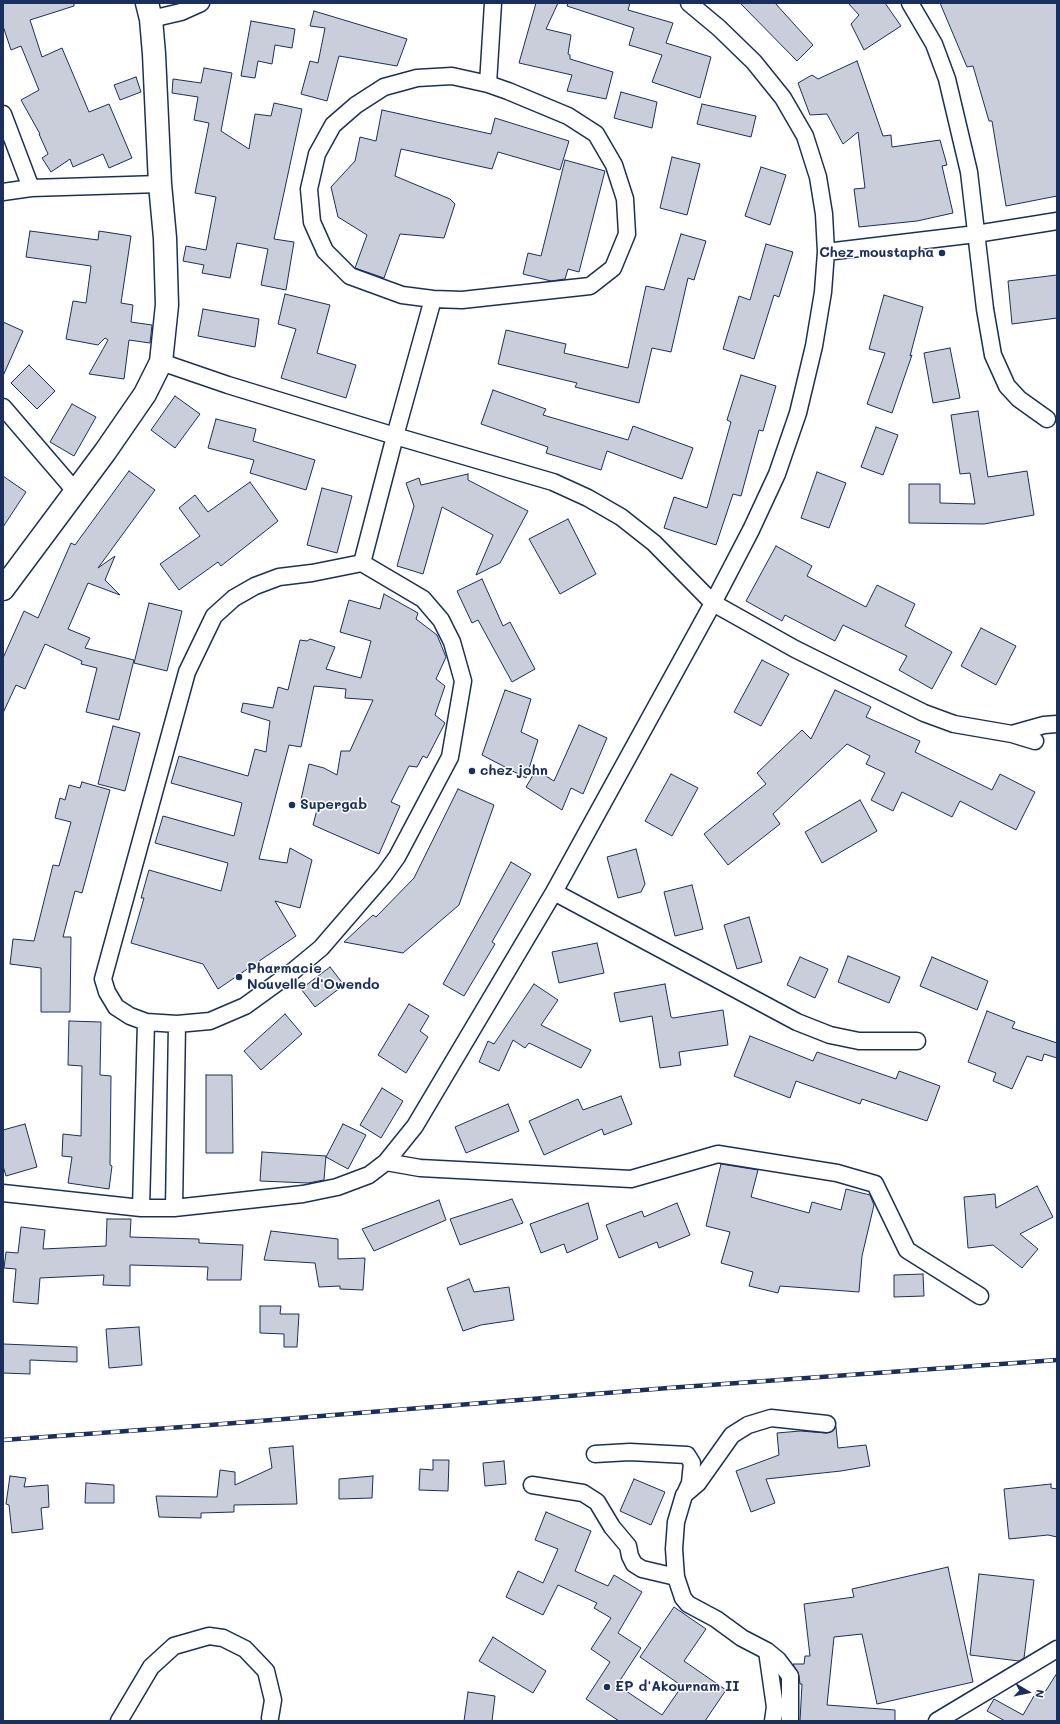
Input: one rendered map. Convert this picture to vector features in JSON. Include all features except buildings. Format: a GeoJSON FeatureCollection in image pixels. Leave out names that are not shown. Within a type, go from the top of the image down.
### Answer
{"type":"FeatureCollection","features":[{"type":"Feature","properties":{"kind":"street"},"geometry":{"type":"LineString","coordinates":[[3,589],[76,492],[145,394],[160,362],[167,304],[165,238],[160,184],[158,121],[149,11],[181,12],[201,3]]}},
{"type":"Feature","properties":{"kind":"street"},"geometry":{"type":"LineString","coordinates":[[488,84],[493,3]]}},
{"type":"Feature","properties":{"kind":"street"},"geometry":{"type":"LineString","coordinates":[[3,1193],[141,1208],[174,1208],[303,1194],[337,1187],[369,1175],[386,1162],[415,1126],[554,892],[713,603],[751,530],[777,474],[798,413],[814,346],[823,292],[826,252],[824,214],[818,176],[805,136],[782,98],[754,62],[719,28],[689,3]]}},
{"type":"Feature","properties":{"kind":"street"},"geometry":{"type":"LineString","coordinates":[[910,3],[934,44],[947,79],[969,172],[984,309],[994,355],[1007,386],[1019,399],[1047,419]]}},
{"type":"Feature","properties":{"kind":"street"},"geometry":{"type":"LineString","coordinates":[[452,76],[488,84],[568,116],[596,134],[614,165],[625,199],[627,234],[613,268],[590,286],[462,300],[433,299],[402,295],[350,276],[325,252],[312,222],[310,189],[317,154],[333,125],[356,104],[384,87],[417,78],[452,76]]}},
{"type":"Feature","properties":{"kind":"street"},"geometry":{"type":"LineString","coordinates":[[3,114],[31,188]]}},
{"type":"Feature","properties":{"kind":"street"},"geometry":{"type":"LineString","coordinates":[[3,192],[31,188],[160,184]]}},
{"type":"Feature","properties":{"kind":"street"},"geometry":{"type":"LineString","coordinates":[[826,252],[976,234],[1057,221]]}},
{"type":"Feature","properties":{"kind":"street"},"geometry":{"type":"LineString","coordinates":[[362,563],[433,299]]}},
{"type":"Feature","properties":{"kind":"street"},"geometry":{"type":"LineString","coordinates":[[160,362],[228,385],[395,436],[553,482],[588,498],[621,517],[654,543],[713,603],[795,649],[924,712],[954,724],[1012,734],[1035,741]]}},
{"type":"Feature","properties":{"kind":"street"},"geometry":{"type":"LineString","coordinates":[[3,407],[76,492]]}},
{"type":"Feature","properties":{"kind":"street"},"geometry":{"type":"LineString","coordinates":[[362,563],[423,599],[441,620],[452,642],[463,681],[450,757],[397,857],[384,875],[321,948],[292,972],[245,1006],[210,1021],[177,1024],[146,1022],[130,1016],[116,1007],[107,992],[103,980],[187,672],[214,616],[234,598],[255,586],[279,577],[312,574],[362,563]]}},
{"type":"Feature","properties":{"kind":"street"},"geometry":{"type":"LineString","coordinates":[[1012,734],[1044,725],[1057,724]]}},
{"type":"Feature","properties":{"kind":"street"},"geometry":{"type":"LineString","coordinates":[[554,892],[797,1022],[830,1035],[859,1041],[917,1041]]}},
{"type":"Feature","properties":{"kind":"street"},"geometry":{"type":"LineString","coordinates":[[141,1208],[146,1022]]}},
{"type":"Feature","properties":{"kind":"street"},"geometry":{"type":"LineString","coordinates":[[174,1208],[177,1024]]}},
{"type":"Feature","properties":{"kind":"street"},"geometry":{"type":"LineString","coordinates":[[386,1162],[420,1168],[631,1179],[718,1154],[837,1174],[874,1184],[907,1250],[980,1296]]}},
{"type":"Feature","properties":{"kind":"street"},"geometry":{"type":"LineString","coordinates":[[684,1495],[698,1483],[732,1435],[748,1425],[771,1418],[828,1424]]}},
{"type":"Feature","properties":{"kind":"street"},"geometry":{"type":"LineString","coordinates":[[595,1454],[630,1452],[687,1455],[692,1463],[690,1483],[684,1495],[676,1522],[674,1549],[676,1577],[683,1598],[688,1604],[767,1651],[778,1660],[790,1676],[790,1721]]}},
{"type":"Feature","properties":{"kind":"street"},"geometry":{"type":"LineString","coordinates":[[532,1485],[583,1493],[597,1502],[612,1527],[628,1546],[630,1556],[634,1564],[642,1568],[676,1577]]}},
{"type":"Feature","properties":{"kind":"street"},"geometry":{"type":"LineString","coordinates":[[119,1721],[151,1667],[174,1646],[209,1636],[223,1638],[245,1649],[266,1671],[273,1700],[270,1718]]}},
{"type":"Feature","properties":{"kind":"street"},"geometry":{"type":"LineString","coordinates":[[936,1721],[1057,1649]]}},
{"type":"Feature","properties":{"kind":"street"},"geometry":{"type":"LineString","coordinates":[[767,1651],[775,1707],[773,1721]]}},
{"type":"Feature","properties":{"kind":"railway"},"geometry":{"type":"LineString","coordinates":[[3,1440],[668,1388],[1057,1360]]}},
{"type":"Feature","properties":{"kind":"place","name":"Chez moustapha"},"geometry":{"type":"Point","coordinates":[942,253]}},
{"type":"Feature","properties":{"kind":"place","name":"chez john"},"geometry":{"type":"Point","coordinates":[472,771]}},
{"type":"Feature","properties":{"kind":"place","name":"Supergab"},"geometry":{"type":"Point","coordinates":[292,805]}},
{"type":"Feature","properties":{"kind":"place","name":"Pharmacie Nouvelle d'Owendo"},"geometry":{"type":"Point","coordinates":[239,977]}},
{"type":"Feature","properties":{"kind":"place","name":"EP d'Akournam II"},"geometry":{"type":"Point","coordinates":[607,1687]}}]}
